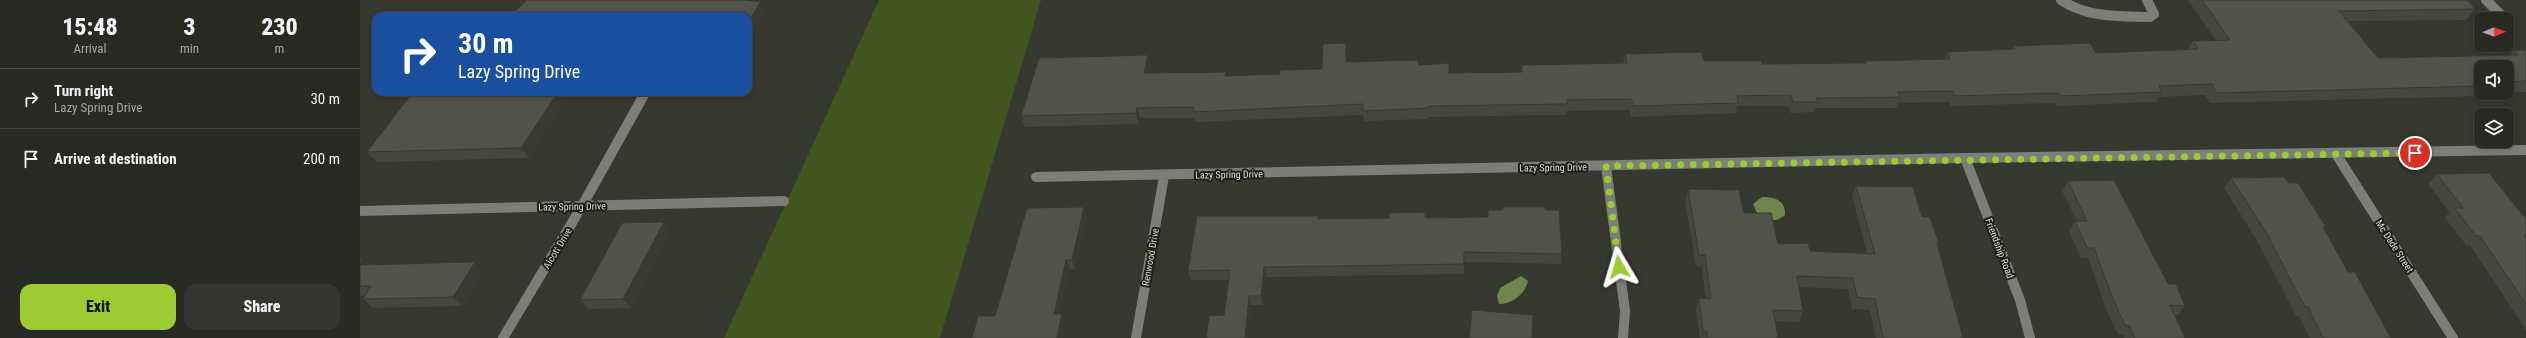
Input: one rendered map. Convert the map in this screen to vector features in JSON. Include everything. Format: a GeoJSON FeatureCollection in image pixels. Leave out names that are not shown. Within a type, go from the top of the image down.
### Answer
{"type":"FeatureCollection","features":[{"type":"Feature","properties":{"kind":"street"},"geometry":{"type":"LineString","coordinates":[[2061,0],[2073,8],[2089,14],[2150,17],[2154,14],[2153,9],[2147,0]]}},
{"type":"Feature","properties":{"kind":"street"},"geometry":{"type":"LineString","coordinates":[[2486,0],[2498,12]]}},
{"type":"Feature","properties":{"kind":"street","name":"Alcott Drive"},"geometry":{"type":"LineString","coordinates":[[503,338],[582,206],[643,96]]}},
{"type":"Feature","properties":{"kind":"street","name":"Lazy Spring Drive"},"geometry":{"type":"LineString","coordinates":[[1036,178],[1965,158],[2336,154],[2526,150]]}},
{"type":"Feature","properties":{"kind":"street","name":"Mc Dade Street"},"geometry":{"type":"LineString","coordinates":[[2336,154],[2453,338]]}},
{"type":"Feature","properties":{"kind":"street","name":"Friendship Road"},"geometry":{"type":"LineString","coordinates":[[1965,158],[2020,300],[2030,338]]}},
{"type":"Feature","properties":{"kind":"street"},"geometry":{"type":"LineString","coordinates":[[1606,166],[1624,311],[1623,338]]}},
{"type":"Feature","properties":{"kind":"street","name":"Renwood Drive"},"geometry":{"type":"LineString","coordinates":[[1136,338],[1164,176]]}},
{"type":"Feature","properties":{"kind":"street","name":"Lazy Spring Drive"},"geometry":{"type":"LineString","coordinates":[[360,212],[784,201]]}},
{"type":"Feature","properties":{"kind":"shaded area"},"geometry":{"type":"Polygon","coordinates":[[[879,0],[1041,0],[940,338],[724,338],[879,0]]]}},
{"type":"Feature","properties":{"kind":"shaded area"},"geometry":{"type":"Polygon","coordinates":[[[1762,197],[1778,200],[1784,206],[1785,215],[1782,218],[1772,220],[1758,215],[1753,204],[1762,197]]]}},
{"type":"Feature","properties":{"kind":"shaded area"},"geometry":{"type":"Polygon","coordinates":[[[1521,276],[1528,281],[1521,294],[1509,302],[1499,304],[1497,296],[1500,288],[1521,276]]]}},
{"type":"Feature","properties":{"kind":"building"},"geometry":{"type":"Polygon","coordinates":[[[527,0],[747,0],[760,2],[752,17],[752,12],[514,12],[527,0]]]}},
{"type":"Feature","properties":{"kind":"building"},"geometry":{"type":"Polygon","coordinates":[[[2202,0],[2467,0],[2475,9],[2339,11],[2378,58],[2518,55],[2514,50],[2526,50],[2526,81],[2514,82],[2514,60],[2474,60],[2474,86],[2217,93],[2212,84],[2159,86],[2162,92],[2061,96],[2059,93],[1955,96],[1953,91],[1898,92],[1900,97],[1816,98],[1818,102],[1793,102],[1791,95],[1737,96],[1738,103],[1633,106],[1631,99],[1567,100],[1567,104],[1428,106],[1428,108],[1363,111],[1363,104],[1193,112],[1194,107],[1137,108],[1136,113],[1021,116],[1039,58],[1148,55],[1144,73],[1226,72],[1225,76],[1280,74],[1280,70],[1322,69],[1323,44],[1346,43],[1346,62],[1418,60],[1419,65],[1449,63],[1449,73],[1522,72],[1522,65],[1627,63],[1625,54],[1701,52],[1704,61],[1761,61],[1762,64],[1866,63],[1865,61],[1950,59],[1947,52],[2015,49],[2014,46],[2090,43],[2096,53],[2198,49],[2193,41],[2230,40],[2202,0]]]}},
{"type":"Feature","properties":{"kind":"building"},"geometry":{"type":"Polygon","coordinates":[[[410,96],[555,96],[521,148],[367,152],[410,96]]]}},
{"type":"Feature","properties":{"kind":"building"},"geometry":{"type":"Polygon","coordinates":[[[2489,173],[2526,219],[2526,235],[2524,235],[2526,239],[2526,304],[2480,236],[2476,236],[2455,208],[2463,208],[2437,174],[2489,173]]]}},
{"type":"Feature","properties":{"kind":"building"},"geometry":{"type":"Polygon","coordinates":[[[2284,177],[2288,183],[2298,183],[2326,227],[2323,227],[2348,272],[2355,272],[2391,338],[2323,338],[2308,307],[2305,307],[2266,232],[2231,178],[2284,177]]]}},
{"type":"Feature","properties":{"kind":"building"},"geometry":{"type":"Polygon","coordinates":[[[2114,180],[2168,284],[2176,284],[2185,306],[2170,305],[2185,338],[2134,338],[2130,326],[2125,325],[2114,301],[2094,248],[2087,248],[2075,221],[2087,221],[2068,181],[2114,180]]]}},
{"type":"Feature","properties":{"kind":"building"},"geometry":{"type":"Polygon","coordinates":[[[1856,186],[1913,187],[1922,217],[1930,217],[1939,243],[1937,243],[1963,338],[1883,338],[1875,299],[1857,297],[1853,278],[1797,276],[1803,311],[1773,310],[1778,338],[1707,338],[1707,331],[1703,331],[1699,298],[1711,299],[1705,255],[1699,255],[1688,189],[1739,190],[1744,213],[1771,213],[1778,244],[1808,243],[1810,251],[1875,254],[1856,186]]]}},
{"type":"Feature","properties":{"kind":"building"},"geometry":{"type":"Polygon","coordinates":[[[1084,207],[1072,260],[1066,260],[1054,314],[1062,314],[1057,338],[972,338],[978,316],[995,316],[1027,208],[1084,207]]]}},
{"type":"Feature","properties":{"kind":"building"},"geometry":{"type":"Polygon","coordinates":[[[1503,207],[1545,207],[1545,210],[1559,210],[1562,254],[1464,252],[1464,264],[1264,267],[1261,296],[1249,296],[1245,338],[1206,338],[1209,316],[1224,315],[1230,270],[1188,271],[1197,216],[1318,216],[1318,219],[1389,218],[1389,213],[1425,212],[1425,218],[1488,217],[1488,210],[1503,210],[1503,207]]]}},
{"type":"Feature","properties":{"kind":"building"},"geometry":{"type":"Polygon","coordinates":[[[664,222],[623,299],[580,300],[622,223],[664,222]]]}},
{"type":"Feature","properties":{"kind":"building"},"geometry":{"type":"Polygon","coordinates":[[[475,262],[453,297],[363,299],[371,286],[360,286],[360,265],[475,262]]]}},
{"type":"Feature","properties":{"kind":"building"},"geometry":{"type":"Polygon","coordinates":[[[1472,310],[1533,315],[1532,338],[1469,338],[1472,310]]]}},
{"type":"Feature","properties":{"kind":"route"},"geometry":{"type":"LineString","coordinates":[[1619,267],[1606,166],[1965,158],[2415,153]]}}]}
